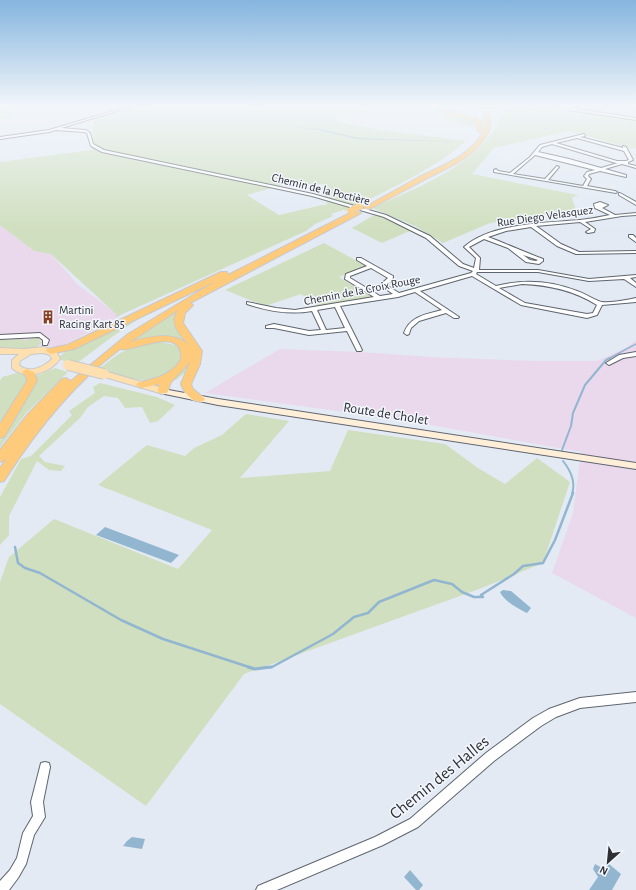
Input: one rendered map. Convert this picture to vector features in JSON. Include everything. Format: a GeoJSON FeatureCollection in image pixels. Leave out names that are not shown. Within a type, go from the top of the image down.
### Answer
{"type":"FeatureCollection","features":[{"type":"Feature","properties":{"kind":"highway"},"geometry":{"type":"LineString","coordinates":[[0,478],[21,445],[67,391],[94,366],[148,325],[211,288],[456,156],[468,147]]}},
{"type":"Feature","properties":{"kind":"highway"},"geometry":{"type":"LineString","coordinates":[[0,458],[44,403],[100,350],[158,311],[247,264],[462,157],[474,147]]}},
{"type":"Feature","properties":{"kind":"highway"},"geometry":{"type":"LineString","coordinates":[[50,351],[70,347],[212,279],[247,264]]}},
{"type":"Feature","properties":{"kind":"highway"},"geometry":{"type":"LineString","coordinates":[[199,399],[186,387],[188,376],[195,364],[197,352],[182,330],[177,319],[182,309],[211,288]]}},
{"type":"Feature","properties":{"kind":"highway"},"geometry":{"type":"LineString","coordinates":[[94,366],[123,348],[137,342],[156,338],[166,339],[181,345],[187,354],[183,364],[166,382],[163,391]]}},
{"type":"Feature","properties":{"kind":"highway"},"geometry":{"type":"LineString","coordinates":[[0,434],[32,381],[31,375],[27,372]]}},
{"type":"Feature","properties":{"kind":"highway"},"geometry":{"type":"LineString","coordinates":[[137,384],[160,381],[172,374]]}},
{"type":"Feature","properties":{"kind":"highway"},"geometry":{"type":"LineString","coordinates":[[163,391],[188,376]]}},
{"type":"Feature","properties":{"kind":"main road"},"geometry":{"type":"LineString","coordinates":[[1,351],[50,351],[47,367],[27,372],[16,367],[17,359]]}},
{"type":"Feature","properties":{"kind":"main road"},"geometry":{"type":"LineString","coordinates":[[1,351],[12,355],[17,359]]}},
{"type":"Feature","properties":{"kind":"main road"},"geometry":{"type":"LineString","coordinates":[[17,359],[32,351]]}},
{"type":"Feature","properties":{"kind":"main road","name":"Route de Cholet"},"geometry":{"type":"LineString","coordinates":[[50,351],[67,366]]}},
{"type":"Feature","properties":{"kind":"main road","name":"Route de Cholet"},"geometry":{"type":"LineString","coordinates":[[47,367],[67,366],[199,399],[636,466]]}},
{"type":"Feature","properties":{"kind":"street","name":"Chemin de la Poctière"},"geometry":{"type":"LineString","coordinates":[[95,147],[103,151],[313,195],[403,224],[436,243],[461,265],[474,272]]}},
{"type":"Feature","properties":{"kind":"street"},"geometry":{"type":"LineString","coordinates":[[511,174],[536,153],[541,147]]}},
{"type":"Feature","properties":{"kind":"street"},"geometry":{"type":"LineString","coordinates":[[565,147],[636,167]]}},
{"type":"Feature","properties":{"kind":"street"},"geometry":{"type":"LineString","coordinates":[[618,147],[624,148],[631,159],[626,163]]}},
{"type":"Feature","properties":{"kind":"street"},"geometry":{"type":"LineString","coordinates":[[536,153],[625,176],[599,170]]}},
{"type":"Feature","properties":{"kind":"street"},"geometry":{"type":"LineString","coordinates":[[586,186],[589,179],[586,176],[588,173],[619,162]]}},
{"type":"Feature","properties":{"kind":"street"},"geometry":{"type":"LineString","coordinates":[[546,180],[557,167]]}},
{"type":"Feature","properties":{"kind":"street"},"geometry":{"type":"LineString","coordinates":[[496,170],[496,172],[586,186],[617,193],[636,204]]}},
{"type":"Feature","properties":{"kind":"street"},"geometry":{"type":"LineString","coordinates":[[599,208],[613,215]]}},
{"type":"Feature","properties":{"kind":"street","name":"Rue Diego Velasquez"},"geometry":{"type":"LineString","coordinates":[[474,272],[478,258],[466,247],[484,237],[533,226],[581,221],[613,215],[636,214]]}},
{"type":"Feature","properties":{"kind":"street"},"geometry":{"type":"LineString","coordinates":[[581,221],[593,229],[592,231],[588,232]]}},
{"type":"Feature","properties":{"kind":"street"},"geometry":{"type":"LineString","coordinates":[[533,226],[559,245],[578,253],[636,252]]}},
{"type":"Feature","properties":{"kind":"street"},"geometry":{"type":"LineString","coordinates":[[631,236],[636,241]]}},
{"type":"Feature","properties":{"kind":"street"},"geometry":{"type":"LineString","coordinates":[[484,237],[500,242],[517,252]]}},
{"type":"Feature","properties":{"kind":"street"},"geometry":{"type":"LineString","coordinates":[[359,259],[391,277],[390,280],[383,284],[398,295]]}},
{"type":"Feature","properties":{"kind":"street"},"geometry":{"type":"LineString","coordinates":[[371,266],[346,276],[347,279],[379,298]]}},
{"type":"Feature","properties":{"kind":"street"},"geometry":{"type":"LineString","coordinates":[[474,272],[538,271],[589,280],[636,276]]}},
{"type":"Feature","properties":{"kind":"street"},"geometry":{"type":"LineString","coordinates":[[474,272],[524,304],[587,316],[595,314],[600,304]]}},
{"type":"Feature","properties":{"kind":"street","name":"Chemin de la Croix Rouge"},"geometry":{"type":"LineString","coordinates":[[249,303],[287,312],[337,306],[417,291],[474,272]]}},
{"type":"Feature","properties":{"kind":"street"},"geometry":{"type":"LineString","coordinates":[[625,276],[636,285]]}},
{"type":"Feature","properties":{"kind":"street"},"geometry":{"type":"LineString","coordinates":[[496,287],[512,283],[533,283],[578,292],[600,304],[636,300]]}},
{"type":"Feature","properties":{"kind":"street"},"geometry":{"type":"LineString","coordinates":[[417,291],[456,317]]}},
{"type":"Feature","properties":{"kind":"street"},"geometry":{"type":"LineString","coordinates":[[337,306],[359,350]]}},
{"type":"Feature","properties":{"kind":"street"},"geometry":{"type":"LineString","coordinates":[[314,309],[324,331]]}},
{"type":"Feature","properties":{"kind":"street"},"geometry":{"type":"LineString","coordinates":[[407,333],[408,329],[417,319],[446,311]]}},
{"type":"Feature","properties":{"kind":"street"},"geometry":{"type":"LineString","coordinates":[[268,327],[274,326],[309,333],[349,329]]}},
{"type":"Feature","properties":{"kind":"street"},"geometry":{"type":"LineString","coordinates":[[0,337],[40,335],[46,340],[50,351]]}},
{"type":"Feature","properties":{"kind":"street"},"geometry":{"type":"LineString","coordinates":[[609,363],[621,356],[636,354]]}},
{"type":"Feature","properties":{"kind":"street","name":"Chemin des Halles"},"geometry":{"type":"LineString","coordinates":[[262,890],[379,841],[414,823],[490,757],[537,722],[553,713],[580,702],[636,696]]}},
{"type":"Feature","properties":{"kind":"street"},"geometry":{"type":"LineString","coordinates":[[1,890],[14,874],[22,860],[29,833],[39,816],[37,802],[45,767]]}},
{"type":"Feature","properties":{"kind":"shaded area"},"geometry":{"type":"Polygon","coordinates":[[[0,225],[34,251],[51,254],[78,285],[120,316],[58,348],[41,345],[34,349],[0,349],[0,225]]]}},
{"type":"Feature","properties":{"kind":"shaded area"},"geometry":{"type":"Polygon","coordinates":[[[636,340],[636,618],[552,573],[573,513],[581,452],[397,419],[205,393],[280,349],[361,352],[431,357],[538,361],[597,361],[625,348],[636,340]]]}},
{"type":"Feature","properties":{"kind":"green space"},"geometry":{"type":"Polygon","coordinates":[[[92,147],[459,147],[439,162],[393,188],[346,211],[343,210],[331,214],[333,216],[315,224],[306,231],[116,317],[116,314],[51,254],[34,251],[0,225],[0,162],[92,150],[92,147]],[[323,184],[282,185],[247,195],[279,215],[327,205],[323,184]]]}},
{"type":"Feature","properties":{"kind":"green space"},"geometry":{"type":"Polygon","coordinates":[[[480,147],[500,147],[494,148],[472,174],[578,195],[572,198],[576,210],[490,223],[443,243],[415,226],[372,208],[429,182],[466,159],[480,147]]]}},
{"type":"Feature","properties":{"kind":"green space"},"geometry":{"type":"Polygon","coordinates":[[[624,147],[636,147],[633,149],[624,147]]]}},
{"type":"Feature","properties":{"kind":"green space"},"geometry":{"type":"Polygon","coordinates":[[[376,214],[412,230],[382,243],[352,228],[376,214]]]}},
{"type":"Feature","properties":{"kind":"green space"},"geometry":{"type":"Polygon","coordinates":[[[324,243],[366,266],[339,277],[374,298],[317,306],[301,294],[265,306],[225,290],[324,243]]]}},
{"type":"Feature","properties":{"kind":"green space"},"geometry":{"type":"Polygon","coordinates":[[[180,308],[173,322],[190,346],[193,356],[187,371],[176,380],[173,379],[191,356],[170,339],[126,344],[180,308]]]}},
{"type":"Feature","properties":{"kind":"green space"},"geometry":{"type":"Polygon","coordinates":[[[151,310],[76,364],[61,360],[60,356],[65,352],[151,310]]]}},
{"type":"Feature","properties":{"kind":"green space"},"geometry":{"type":"Polygon","coordinates":[[[21,337],[24,341],[35,337],[40,340],[41,343],[33,349],[28,350],[0,348],[0,339],[11,340],[21,337]]]}},
{"type":"Feature","properties":{"kind":"green space"},"geometry":{"type":"Polygon","coordinates":[[[156,341],[175,345],[182,352],[181,360],[178,364],[163,376],[145,380],[128,378],[98,370],[112,359],[131,348],[156,341]]]}},
{"type":"Feature","properties":{"kind":"green space"},"geometry":{"type":"Polygon","coordinates":[[[55,368],[68,372],[27,412],[0,447],[0,441],[18,408],[36,380],[36,376],[55,368]]]}},
{"type":"Feature","properties":{"kind":"green space"},"geometry":{"type":"Polygon","coordinates":[[[17,373],[27,376],[27,380],[0,426],[0,381],[2,377],[17,373]]]}},
{"type":"Feature","properties":{"kind":"green space"},"geometry":{"type":"Polygon","coordinates":[[[100,383],[157,397],[175,405],[158,421],[150,423],[142,407],[125,408],[118,398],[104,396],[88,407],[80,418],[39,456],[45,462],[65,466],[61,471],[49,470],[37,461],[9,516],[9,535],[0,545],[0,497],[21,459],[31,456],[72,415],[69,411],[95,393],[93,387],[100,383]]]}},
{"type":"Feature","properties":{"kind":"green space"},"geometry":{"type":"Polygon","coordinates":[[[246,414],[289,421],[240,478],[330,471],[348,430],[445,444],[478,468],[505,484],[537,458],[570,482],[543,563],[482,588],[244,674],[146,806],[0,704],[0,582],[9,557],[54,519],[178,569],[212,530],[98,485],[147,445],[185,456],[194,448],[222,435],[246,414]]]}},
{"type":"Feature","properties":{"kind":"water"},"geometry":{"type":"Polygon","coordinates":[[[105,527],[179,555],[171,563],[96,535],[105,527]]]}},
{"type":"Feature","properties":{"kind":"water"},"geometry":{"type":"Polygon","coordinates":[[[503,590],[511,591],[531,608],[527,613],[508,602],[500,592],[503,590]]]}},
{"type":"Feature","properties":{"kind":"water"},"geometry":{"type":"Polygon","coordinates":[[[132,837],[145,839],[142,849],[123,846],[132,837]]]}},
{"type":"Feature","properties":{"kind":"water"},"geometry":{"type":"Polygon","coordinates":[[[595,864],[604,869],[609,864],[621,874],[612,890],[589,890],[598,877],[593,869],[595,864]]]}},
{"type":"Feature","properties":{"kind":"water"},"geometry":{"type":"Polygon","coordinates":[[[410,870],[423,885],[419,890],[416,890],[404,877],[410,870]]]}},
{"type":"Feature","properties":{"kind":"waterway"},"geometry":{"type":"LineString","coordinates":[[608,359],[636,344]]}},
{"type":"Feature","properties":{"kind":"waterway"},"geometry":{"type":"LineString","coordinates":[[562,450],[571,426],[573,413],[585,385],[608,359]]}},
{"type":"Feature","properties":{"kind":"waterway"},"geometry":{"type":"LineString","coordinates":[[563,461],[572,477],[572,494]]}},
{"type":"Feature","properties":{"kind":"waterway"},"geometry":{"type":"LineString","coordinates":[[267,668],[272,667],[333,634],[354,617],[368,613],[379,602],[434,580],[452,584],[462,592],[474,597],[483,597],[481,595],[514,574],[523,566],[543,563],[555,540],[573,493]]}},
{"type":"Feature","properties":{"kind":"waterway"},"geometry":{"type":"LineString","coordinates":[[15,547],[18,563],[25,568],[40,573],[121,620],[163,639],[252,668]]}},
{"type":"Feature","properties":{"kind":"waterway"},"geometry":{"type":"LineString","coordinates":[[248,667],[255,669],[267,668]]}},
{"type":"Feature","properties":{"kind":"waterway"},"geometry":{"type":"LineString","coordinates":[[267,668],[271,667]]}},
{"type":"Feature","properties":{"kind":"waterway"},"geometry":{"type":"LineString","coordinates":[[262,668],[267,668]]}},
{"type":"Feature","properties":{"kind":"place","name":"Martini Racing Kart 85"},"geometry":{"type":"Point","coordinates":[48,317]}}]}
